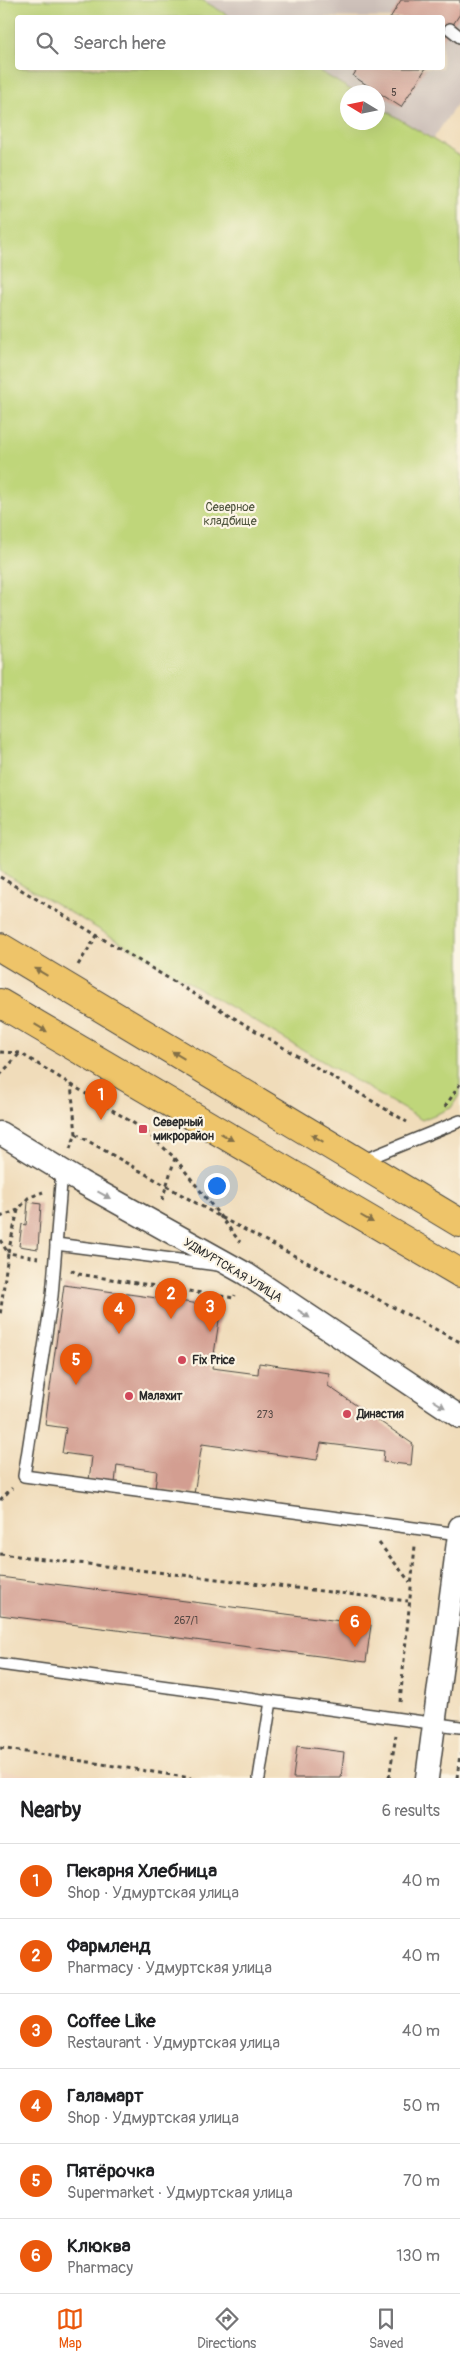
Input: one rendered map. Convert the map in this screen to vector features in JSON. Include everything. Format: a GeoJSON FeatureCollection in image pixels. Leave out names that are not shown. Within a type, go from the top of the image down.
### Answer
{"type":"FeatureCollection","features":[{"type":"Feature","properties":{"kind":"main road"},"geometry":{"type":"LineString","coordinates":[[0,947],[460,1223]]}},
{"type":"Feature","properties":{"kind":"main road"},"geometry":{"type":"LineString","coordinates":[[0,1003],[460,1273]]}},
{"type":"Feature","properties":{"kind":"street","name":"УДМУРТСКАЯ УЛИЦА"},"geometry":{"type":"LineString","coordinates":[[0,1133],[62,1171],[240,1271],[460,1417]]}},
{"type":"Feature","properties":{"kind":"street"},"geometry":{"type":"LineString","coordinates":[[427,1778],[460,1530]]}},
{"type":"Feature","properties":{"kind":"lane"},"geometry":{"type":"LineString","coordinates":[[450,29],[460,37]]}},
{"type":"Feature","properties":{"kind":"lane"},"geometry":{"type":"LineString","coordinates":[[359,1163],[460,1121]]}},
{"type":"Feature","properties":{"kind":"lane"},"geometry":{"type":"LineString","coordinates":[[62,1171],[52,1296],[24,1476],[417,1528],[460,1530]]}},
{"type":"Feature","properties":{"kind":"lane"},"geometry":{"type":"LineString","coordinates":[[56,1244],[240,1271]]}},
{"type":"Feature","properties":{"kind":"lane"},"geometry":{"type":"LineString","coordinates":[[0,1664],[460,1727]]}},
{"type":"Feature","properties":{"kind":"lane"},"geometry":{"type":"LineString","coordinates":[[259,1778],[271,1701]]}},
{"type":"Feature","properties":{"kind":"path"},"geometry":{"type":"LineString","coordinates":[[0,877],[427,1134]]}},
{"type":"Feature","properties":{"kind":"path"},"geometry":{"type":"LineString","coordinates":[[0,1052],[20,1053],[143,1129],[175,1158],[242,1245],[240,1271],[234,1298],[78,1274],[55,1260]]}},
{"type":"Feature","properties":{"kind":"path"},"geometry":{"type":"LineString","coordinates":[[0,1075],[20,1053]]}},
{"type":"Feature","properties":{"kind":"path"},"geometry":{"type":"LineString","coordinates":[[62,1171],[76,1134],[71,1083]]}},
{"type":"Feature","properties":{"kind":"path"},"geometry":{"type":"LineString","coordinates":[[76,1134],[222,1218],[460,1342]]}},
{"type":"Feature","properties":{"kind":"path"},"geometry":{"type":"LineString","coordinates":[[0,1316],[8,1254],[18,1210],[28,1198],[46,1191]]}},
{"type":"Feature","properties":{"kind":"path"},"geometry":{"type":"LineString","coordinates":[[0,1217],[18,1210]]}},
{"type":"Feature","properties":{"kind":"path"},"geometry":{"type":"LineString","coordinates":[[0,1240],[8,1254]]}},
{"type":"Feature","properties":{"kind":"path"},"geometry":{"type":"LineString","coordinates":[[8,1254],[27,1257]]}},
{"type":"Feature","properties":{"kind":"path"},"geometry":{"type":"LineString","coordinates":[[362,1521],[410,1582]]}},
{"type":"Feature","properties":{"kind":"path"},"geometry":{"type":"LineString","coordinates":[[389,1778],[398,1720],[408,1601],[417,1528]]}},
{"type":"Feature","properties":{"kind":"path"},"geometry":{"type":"LineString","coordinates":[[0,1554],[408,1601]]}},
{"type":"Feature","properties":{"kind":"path"},"geometry":{"type":"LineString","coordinates":[[0,1748],[191,1778]]}},
{"type":"Feature","properties":{"kind":"path"},"geometry":{"type":"LineString","coordinates":[[458,1776],[460,1754]]}},
{"type":"Feature","properties":{"kind":"shaded area"},"geometry":{"type":"Polygon","coordinates":[[[202,0],[460,0],[460,99],[433,139],[385,110],[385,85],[343,85],[317,70],[445,70],[445,15],[228,15],[202,0]]]}},
{"type":"Feature","properties":{"kind":"shaded area"},"geometry":{"type":"Polygon","coordinates":[[[0,1771],[65,1778],[0,1778],[0,1771]]]}},
{"type":"Feature","properties":{"kind":"green space","name":"Северное кладбище"},"geometry":{"type":"Polygon","coordinates":[[[0,0],[202,0],[228,15],[15,15],[15,70],[317,70],[343,85],[340,85],[340,130],[385,130],[385,110],[460,156],[460,1094],[451,1108],[422,1120],[0,871],[0,0]]]}},
{"type":"Feature","properties":{"kind":"building"},"geometry":{"type":"Polygon","coordinates":[[[401,0],[460,0],[460,14],[445,36],[445,15],[392,15],[401,0]]]}},
{"type":"Feature","properties":{"kind":"building"},"geometry":{"type":"Polygon","coordinates":[[[357,70],[425,70],[401,107],[385,97],[385,85],[367,85],[353,76],[357,70]]]}},
{"type":"Feature","properties":{"kind":"building"},"geometry":{"type":"Polygon","coordinates":[[[28,1202],[41,1204],[38,1249],[19,1246],[22,1224],[26,1225],[28,1202]]]}},
{"type":"Feature","properties":{"kind":"building","name":"Малахит"},"geometry":{"type":"Polygon","coordinates":[[[64,1285],[221,1307],[212,1368],[258,1374],[259,1363],[329,1373],[328,1386],[413,1444],[411,1465],[383,1462],[384,1451],[321,1443],[317,1460],[202,1444],[194,1494],[155,1489],[157,1471],[117,1465],[115,1483],[89,1480],[92,1457],[62,1453],[66,1428],[45,1425],[64,1285]]]}},
{"type":"Feature","properties":{"kind":"building"},"geometry":{"type":"Polygon","coordinates":[[[0,1577],[371,1625],[366,1662],[0,1615],[0,1577]]]}},
{"type":"Feature","properties":{"kind":"building"},"geometry":{"type":"Polygon","coordinates":[[[297,1746],[344,1752],[341,1778],[293,1778],[297,1746]]]}},
{"type":"Feature","properties":{"kind":"place","name":"Пекарня Хлебница"},"geometry":{"type":"Point","coordinates":[101,1120]}},
{"type":"Feature","properties":{"kind":"place","name":"Северный микрорайон"},"geometry":{"type":"Point","coordinates":[143,1129]}},
{"type":"Feature","properties":{"kind":"place","name":"Фармленд"},"geometry":{"type":"Point","coordinates":[171,1319]}},
{"type":"Feature","properties":{"kind":"place","name":"Coffee Like"},"geometry":{"type":"Point","coordinates":[210,1332]}},
{"type":"Feature","properties":{"kind":"place","name":"Галамарт"},"geometry":{"type":"Point","coordinates":[119,1334]}},
{"type":"Feature","properties":{"kind":"place","name":"Fix Price"},"geometry":{"type":"Point","coordinates":[182,1360]}},
{"type":"Feature","properties":{"kind":"place","name":"Пятёрочка"},"geometry":{"type":"Point","coordinates":[76,1385]}},
{"type":"Feature","properties":{"kind":"place","name":"Малахит"},"geometry":{"type":"Point","coordinates":[129,1396]}},
{"type":"Feature","properties":{"kind":"place","name":"Династия"},"geometry":{"type":"Point","coordinates":[347,1414]}},
{"type":"Feature","properties":{"kind":"place","name":"Клюква"},"geometry":{"type":"Point","coordinates":[355,1647]}}]}
